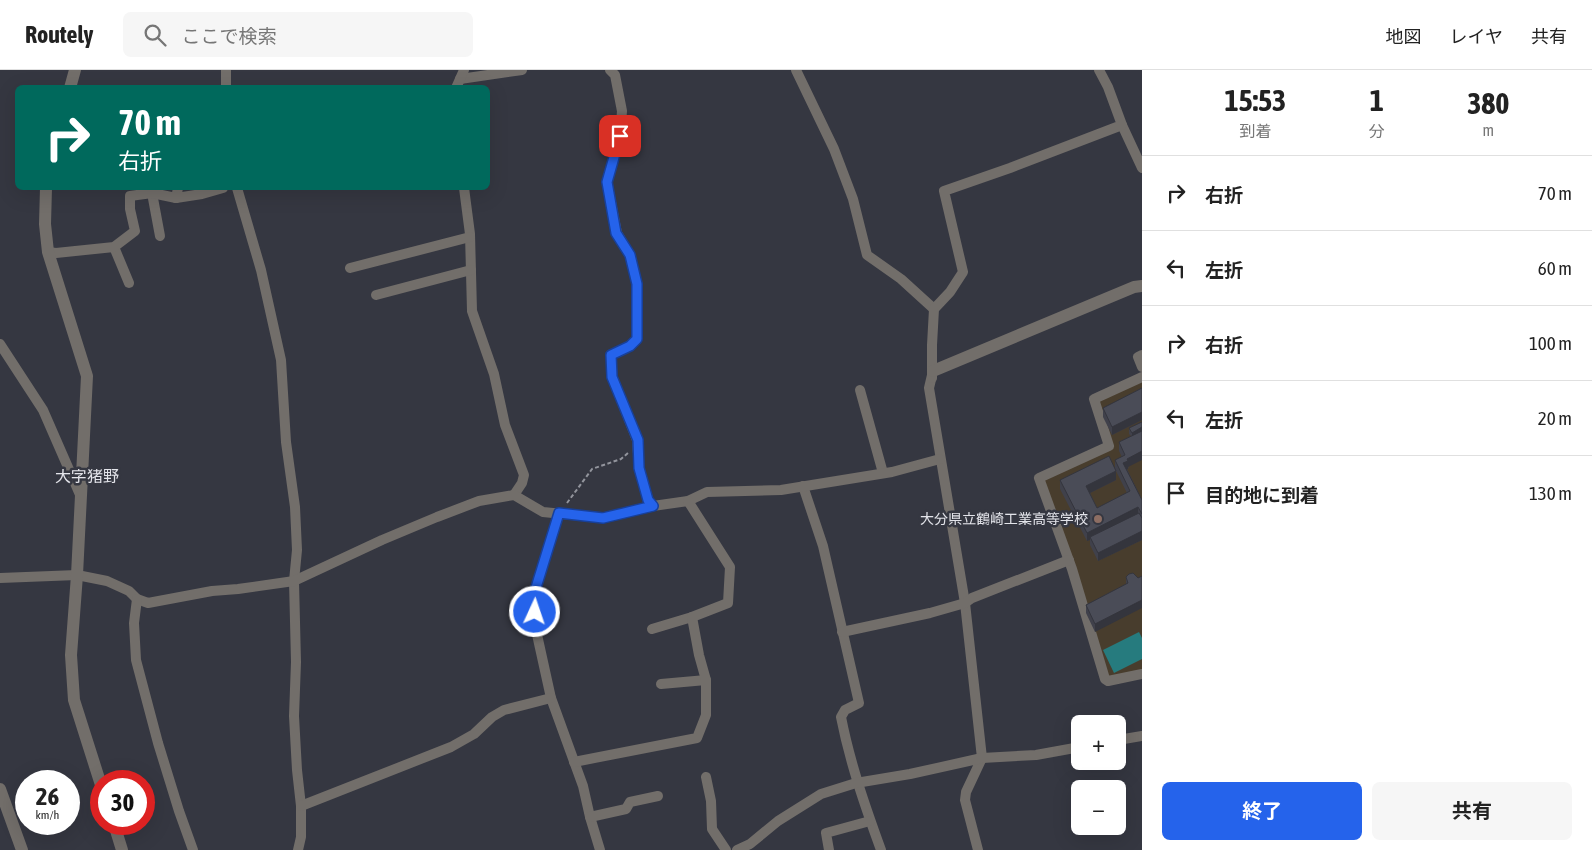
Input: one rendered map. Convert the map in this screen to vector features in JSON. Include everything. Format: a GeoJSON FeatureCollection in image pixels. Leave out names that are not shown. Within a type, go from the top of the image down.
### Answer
{"type":"FeatureCollection","features":[{"type":"Feature","properties":{"kind":"street"},"geometry":{"type":"LineString","coordinates":[[71,85],[75,70]]}},
{"type":"Feature","properties":{"kind":"street"},"geometry":{"type":"LineString","coordinates":[[226,70],[226,85]]}},
{"type":"Feature","properties":{"kind":"street"},"geometry":{"type":"LineString","coordinates":[[460,79],[522,70]]}},
{"type":"Feature","properties":{"kind":"street"},"geometry":{"type":"LineString","coordinates":[[610,70],[615,75],[622,111],[620,136],[607,182],[616,233],[630,255],[637,284],[637,339],[630,346],[611,355],[612,377],[638,440],[639,468],[648,500],[653,506]]}},
{"type":"Feature","properties":{"kind":"street"},"geometry":{"type":"LineString","coordinates":[[796,70],[834,149],[853,199],[867,255],[901,280],[934,309]]}},
{"type":"Feature","properties":{"kind":"street"},"geometry":{"type":"LineString","coordinates":[[1100,70],[1122,126],[1142,168]]}},
{"type":"Feature","properties":{"kind":"street"},"geometry":{"type":"LineString","coordinates":[[978,850],[965,800],[966,792],[982,758],[965,603],[929,388],[932,376],[934,309],[950,292],[963,272],[944,191],[1122,126]]}},
{"type":"Feature","properties":{"kind":"street"},"geometry":{"type":"LineString","coordinates":[[46,190],[45,224],[48,252],[87,376],[77,575],[70,655],[74,700],[96,770]]}},
{"type":"Feature","properties":{"kind":"street"},"geometry":{"type":"LineString","coordinates":[[48,252],[56,253],[114,247],[134,231],[130,196],[152,193],[202,194],[216,190]]}},
{"type":"Feature","properties":{"kind":"street"},"geometry":{"type":"LineString","coordinates":[[238,190],[261,270],[280,360],[286,442],[296,524],[294,716],[301,806],[301,837],[298,850]]}},
{"type":"Feature","properties":{"kind":"street"},"geometry":{"type":"LineString","coordinates":[[464,190],[470,237],[472,311],[494,374],[505,424],[524,475],[522,483],[514,495]]}},
{"type":"Feature","properties":{"kind":"street"},"geometry":{"type":"LineString","coordinates":[[152,193],[160,236]]}},
{"type":"Feature","properties":{"kind":"street"},"geometry":{"type":"LineString","coordinates":[[350,268],[470,237]]}},
{"type":"Feature","properties":{"kind":"street"},"geometry":{"type":"LineString","coordinates":[[114,247],[130,283]]}},
{"type":"Feature","properties":{"kind":"street"},"geometry":{"type":"LineString","coordinates":[[376,295],[472,270]]}},
{"type":"Feature","properties":{"kind":"street"},"geometry":{"type":"LineString","coordinates":[[932,376],[1139,286]]}},
{"type":"Feature","properties":{"kind":"street"},"geometry":{"type":"LineString","coordinates":[[0,344],[43,410],[81,498]]}},
{"type":"Feature","properties":{"kind":"street"},"geometry":{"type":"LineString","coordinates":[[1142,355],[1138,357],[1142,367]]}},
{"type":"Feature","properties":{"kind":"street"},"geometry":{"type":"LineString","coordinates":[[1142,377],[1094,398],[1109,446],[1039,478],[1068,560],[1105,679],[1142,674]]}},
{"type":"Feature","properties":{"kind":"street"},"geometry":{"type":"LineString","coordinates":[[860,390],[883,473]]}},
{"type":"Feature","properties":{"kind":"street"},"geometry":{"type":"LineString","coordinates":[[0,578],[77,575],[107,581],[129,591],[136,599],[148,603],[212,591],[294,581],[437,517],[479,501],[514,495],[543,512],[603,518],[653,506],[688,501],[707,492],[781,490],[883,473],[940,458]]}},
{"type":"Feature","properties":{"kind":"street"},"geometry":{"type":"LineString","coordinates":[[803,486],[823,546],[859,703],[845,710],[841,717],[856,783],[879,850]]}},
{"type":"Feature","properties":{"kind":"street"},"geometry":{"type":"LineString","coordinates":[[652,629],[692,618],[728,603],[730,567],[688,501]]}},
{"type":"Feature","properties":{"kind":"street"},"geometry":{"type":"LineString","coordinates":[[559,513],[534,594],[536,630],[551,698],[583,786],[600,850]]}},
{"type":"Feature","properties":{"kind":"street"},"geometry":{"type":"LineString","coordinates":[[842,632],[930,613],[965,603],[972,598],[1068,560]]}},
{"type":"Feature","properties":{"kind":"street"},"geometry":{"type":"LineString","coordinates":[[136,599],[134,622],[136,660],[158,744],[193,850]]}},
{"type":"Feature","properties":{"kind":"street"},"geometry":{"type":"LineString","coordinates":[[574,762],[697,738],[706,715],[706,680],[692,618]]}},
{"type":"Feature","properties":{"kind":"street"},"geometry":{"type":"LineString","coordinates":[[661,684],[706,680]]}},
{"type":"Feature","properties":{"kind":"street"},"geometry":{"type":"LineString","coordinates":[[301,806],[451,747],[474,734],[504,710],[551,698]]}},
{"type":"Feature","properties":{"kind":"street"},"geometry":{"type":"LineString","coordinates":[[1126,739],[1142,736]]}},
{"type":"Feature","properties":{"kind":"street"},"geometry":{"type":"LineString","coordinates":[[737,850],[750,844],[778,821],[821,794],[856,783],[910,774],[982,758],[1036,755],[1071,749]]}},
{"type":"Feature","properties":{"kind":"street"},"geometry":{"type":"LineString","coordinates":[[706,777],[712,801],[712,829],[726,850]]}},
{"type":"Feature","properties":{"kind":"street"},"geometry":{"type":"LineString","coordinates":[[0,789],[22,850]]}},
{"type":"Feature","properties":{"kind":"street"},"geometry":{"type":"LineString","coordinates":[[590,818],[626,809],[630,802],[658,796]]}},
{"type":"Feature","properties":{"kind":"street"},"geometry":{"type":"LineString","coordinates":[[829,850],[826,833],[870,821]]}},
{"type":"Feature","properties":{"kind":"street"},"geometry":{"type":"LineString","coordinates":[[117,835],[122,850]]}},
{"type":"Feature","properties":{"kind":"path"},"geometry":{"type":"LineString","coordinates":[[559,513],[573,497],[592,469],[621,459],[638,446]]}},
{"type":"Feature","properties":{"kind":"shaded area","name":"大分県立鶴崎工業高等学校"},"geometry":{"type":"Polygon","coordinates":[[[1142,377],[1142,674],[1108,681],[1039,478],[1109,447],[1094,399],[1142,377]]]}},
{"type":"Feature","properties":{"kind":"water"},"geometry":{"type":"Polygon","coordinates":[[[1139,632],[1142,638],[1142,659],[1114,673],[1103,650],[1139,632]]]}},
{"type":"Feature","properties":{"kind":"building"},"geometry":{"type":"Polygon","coordinates":[[[1142,388],[1142,412],[1112,427],[1103,408],[1142,388]]]}},
{"type":"Feature","properties":{"kind":"building"},"geometry":{"type":"Polygon","coordinates":[[[1142,422],[1142,427],[1132,433],[1129,428],[1142,422]]]}},
{"type":"Feature","properties":{"kind":"building"},"geometry":{"type":"Polygon","coordinates":[[[1142,431],[1142,451],[1123,463],[1142,500],[1142,514],[1138,507],[1087,533],[1060,480],[1109,456],[1116,471],[1086,486],[1097,508],[1130,491],[1115,460],[1125,455],[1119,442],[1142,431]]]}},
{"type":"Feature","properties":{"kind":"building"},"geometry":{"type":"Polygon","coordinates":[[[1139,513],[1142,518],[1142,531],[1098,553],[1090,537],[1139,513]]]}},
{"type":"Feature","properties":{"kind":"building"},"geometry":{"type":"Polygon","coordinates":[[[1133,573],[1138,578],[1142,576],[1142,600],[1095,624],[1086,605],[1128,583],[1126,577],[1133,573]]]}},
{"type":"Feature","properties":{"kind":"place","name":"大分県立鶴崎工業高等学校"},"geometry":{"type":"Point","coordinates":[1098,519]}},
{"type":"Feature","properties":{"kind":"district","name":"大字猪野"},"geometry":{"type":"Point","coordinates":[87,476]}},
{"type":"Feature","properties":{"kind":"route"},"geometry":{"type":"LineString","coordinates":[[535,612],[534,594],[559,513],[603,518],[653,506],[648,500],[639,468],[638,440],[612,377],[611,355],[630,346],[637,339],[637,284],[630,255],[616,233],[607,182],[620,136]]}}]}
